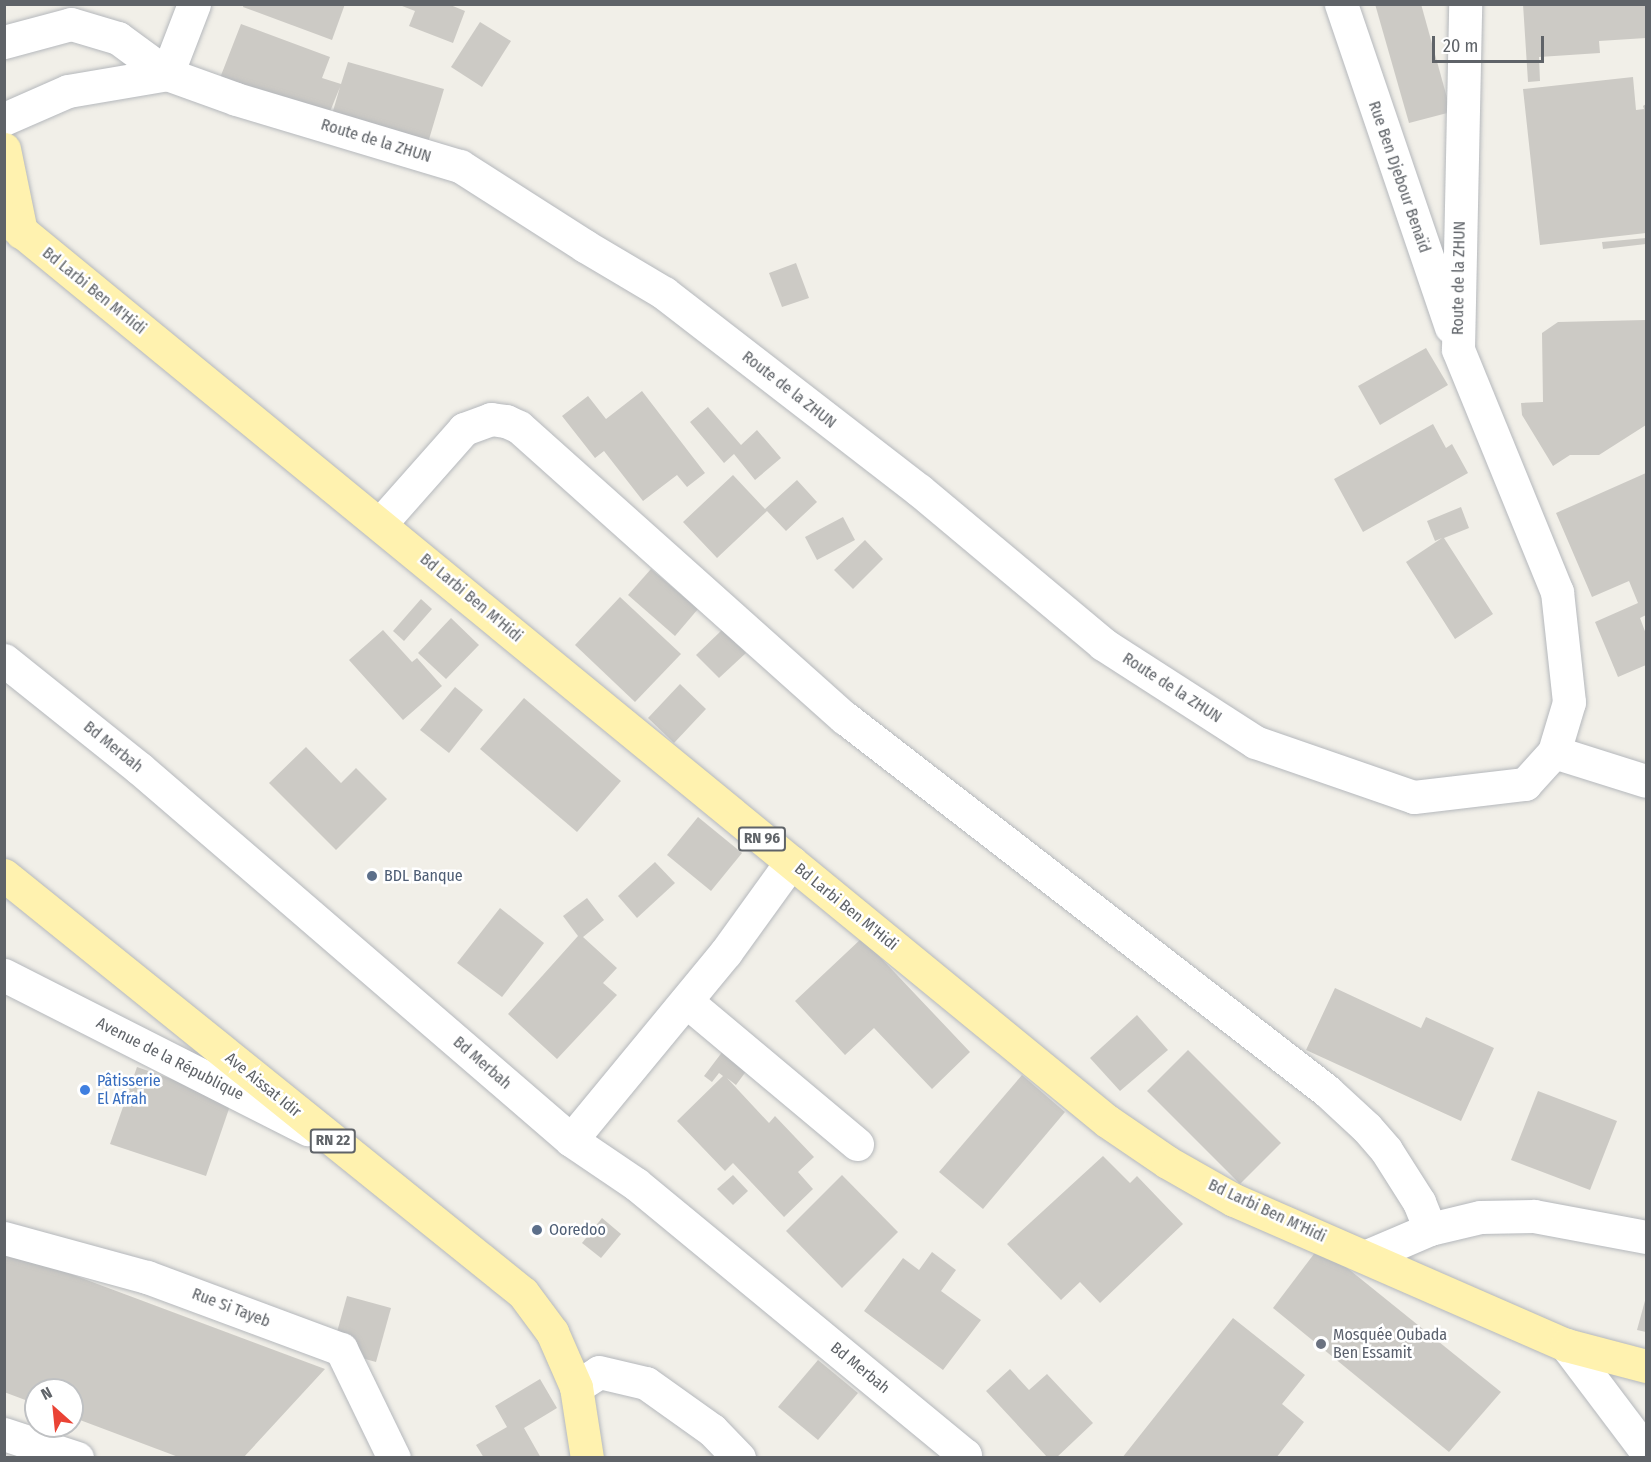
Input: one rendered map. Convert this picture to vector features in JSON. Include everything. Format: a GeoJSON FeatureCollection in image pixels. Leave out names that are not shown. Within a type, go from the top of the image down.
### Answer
{"type":"FeatureCollection","features":[{"type":"Feature","properties":{"kind":"main road","name":"RN 96"},"geometry":{"type":"LineString","coordinates":[[4,149],[13,225]]}},
{"type":"Feature","properties":{"kind":"main road","name":"Bd Larbi Ben M'Hidi"},"geometry":{"type":"LineString","coordinates":[[13,225],[1124,1132],[1167,1162],[1234,1200],[1367,1256],[1566,1345]]}},
{"type":"Feature","properties":{"kind":"main road","name":"Ave Aissat Idir"},"geometry":{"type":"LineString","coordinates":[[4,875],[523,1293],[552,1332],[576,1387],[587,1458]]}},
{"type":"Feature","properties":{"kind":"main road","name":"RN 96"},"geometry":{"type":"LineString","coordinates":[[1566,1345],[1647,1366]]}},
{"type":"Feature","properties":{"kind":"street"},"geometry":{"type":"LineString","coordinates":[[167,74],[194,4]]}},
{"type":"Feature","properties":{"kind":"street","name":"Rue Ben Djebour Benaïd"},"geometry":{"type":"LineString","coordinates":[[1341,4],[1458,349]]}},
{"type":"Feature","properties":{"kind":"street","name":"Route de la ZHUN"},"geometry":{"type":"LineString","coordinates":[[167,74],[236,99],[460,166],[585,246],[664,293],[919,490],[1103,644],[1256,742],[1414,797],[1525,784],[1554,752],[1569,702],[1557,592],[1458,349],[1465,4]]}},
{"type":"Feature","properties":{"kind":"street"},"geometry":{"type":"LineString","coordinates":[[4,42],[74,14],[118,38],[167,74]]}},
{"type":"Feature","properties":{"kind":"street"},"geometry":{"type":"LineString","coordinates":[[4,119],[68,91],[167,74]]}},
{"type":"Feature","properties":{"kind":"street"},"geometry":{"type":"LineString","coordinates":[[380,524],[464,429],[491,419],[506,421],[519,427],[845,718],[1327,1091],[1367,1128],[1386,1150],[1419,1202],[1430,1229]]}},
{"type":"Feature","properties":{"kind":"street","name":"Bd Merbah"},"geometry":{"type":"LineString","coordinates":[[4,660],[139,768],[572,1140],[636,1184],[965,1455],[965,1458]]}},
{"type":"Feature","properties":{"kind":"street"},"geometry":{"type":"LineString","coordinates":[[1554,752],[1647,781]]}},
{"type":"Feature","properties":{"kind":"street"},"geometry":{"type":"LineString","coordinates":[[572,1140],[726,952],[791,862]]}},
{"type":"Feature","properties":{"kind":"street","name":"Avenue de la République"},"geometry":{"type":"LineString","coordinates":[[4,975],[335,1143]]}},
{"type":"Feature","properties":{"kind":"street"},"geometry":{"type":"LineString","coordinates":[[686,1001],[857,1144]]}},
{"type":"Feature","properties":{"kind":"street"},"geometry":{"type":"LineString","coordinates":[[1367,1256],[1430,1229],[1480,1217],[1534,1216],[1647,1237]]}},
{"type":"Feature","properties":{"kind":"street","name":"Rue Si Tayeb"},"geometry":{"type":"LineString","coordinates":[[4,1238],[147,1277],[341,1349],[393,1458]]}},
{"type":"Feature","properties":{"kind":"street"},"geometry":{"type":"LineString","coordinates":[[1566,1345],[1647,1451]]}},
{"type":"Feature","properties":{"kind":"street"},"geometry":{"type":"LineString","coordinates":[[576,1387],[599,1372],[645,1383],[712,1430],[740,1458]]}},
{"type":"Feature","properties":{"kind":"street"},"geometry":{"type":"LineString","coordinates":[[4,1434],[77,1458]]}},
{"type":"Feature","properties":{"kind":"building"},"geometry":{"type":"Polygon","coordinates":[[[244,4],[345,4],[332,40],[243,7],[244,4]]]}},
{"type":"Feature","properties":{"kind":"building"},"geometry":{"type":"Polygon","coordinates":[[[397,4],[448,4],[465,11],[453,43],[409,26],[415,11],[397,4]]]}},
{"type":"Feature","properties":{"kind":"building"},"geometry":{"type":"Polygon","coordinates":[[[1375,4],[1421,4],[1451,112],[1409,123],[1375,4]]]}},
{"type":"Feature","properties":{"kind":"building"},"geometry":{"type":"Polygon","coordinates":[[[1523,4],[1646,4],[1646,38],[1599,41],[1600,53],[1539,57],[1540,81],[1528,82],[1523,4]]]}},
{"type":"Feature","properties":{"kind":"building"},"geometry":{"type":"Polygon","coordinates":[[[480,22],[511,41],[482,87],[451,67],[480,22]]]}},
{"type":"Feature","properties":{"kind":"building"},"geometry":{"type":"Polygon","coordinates":[[[241,24],[330,57],[322,78],[341,84],[348,62],[444,89],[427,146],[331,118],[340,87],[327,119],[220,78],[241,24]]]}},
{"type":"Feature","properties":{"kind":"building"},"geometry":{"type":"Polygon","coordinates":[[[1633,77],[1636,110],[1644,109],[1643,106],[1646,104],[1646,233],[1540,245],[1523,89],[1633,77]]]}},
{"type":"Feature","properties":{"kind":"building"},"geometry":{"type":"Polygon","coordinates":[[[1646,238],[1646,244],[1603,249],[1602,242],[1646,238]]]}},
{"type":"Feature","properties":{"kind":"building"},"geometry":{"type":"Polygon","coordinates":[[[796,263],[809,298],[782,307],[769,273],[796,263]]]}},
{"type":"Feature","properties":{"kind":"building"},"geometry":{"type":"Polygon","coordinates":[[[1646,320],[1646,425],[1599,455],[1570,455],[1553,466],[1522,415],[1521,403],[1543,402],[1542,333],[1558,322],[1646,320]]]}},
{"type":"Feature","properties":{"kind":"building"},"geometry":{"type":"Polygon","coordinates":[[[1426,348],[1448,385],[1380,425],[1358,386],[1426,348]]]}},
{"type":"Feature","properties":{"kind":"building"},"geometry":{"type":"Polygon","coordinates":[[[642,391],[705,473],[687,487],[677,475],[643,501],[604,451],[595,458],[562,416],[588,396],[606,419],[642,391]]]}},
{"type":"Feature","properties":{"kind":"building"},"geometry":{"type":"Polygon","coordinates":[[[708,407],[741,445],[757,430],[781,458],[755,480],[734,454],[724,463],[690,422],[708,407]]]}},
{"type":"Feature","properties":{"kind":"building"},"geometry":{"type":"Polygon","coordinates":[[[1433,424],[1446,448],[1452,444],[1468,473],[1363,532],[1334,479],[1433,424]]]}},
{"type":"Feature","properties":{"kind":"building"},"geometry":{"type":"Polygon","coordinates":[[[1646,473],[1646,615],[1640,618],[1646,634],[1646,665],[1618,677],[1595,622],[1638,603],[1629,581],[1592,597],[1556,513],[1646,473]]]}},
{"type":"Feature","properties":{"kind":"building"},"geometry":{"type":"Polygon","coordinates":[[[733,475],[765,509],[797,480],[817,502],[786,531],[767,511],[717,558],[683,522],[733,475]]]}},
{"type":"Feature","properties":{"kind":"building"},"geometry":{"type":"Polygon","coordinates":[[[1461,507],[1469,528],[1444,538],[1493,614],[1455,639],[1406,562],[1442,538],[1435,541],[1427,521],[1461,507]]]}},
{"type":"Feature","properties":{"kind":"building"},"geometry":{"type":"Polygon","coordinates":[[[843,517],[855,540],[817,560],[805,537],[843,517]]]}},
{"type":"Feature","properties":{"kind":"building"},"geometry":{"type":"Polygon","coordinates":[[[865,540],[883,559],[853,589],[834,570],[865,540]]]}},
{"type":"Feature","properties":{"kind":"building"},"geometry":{"type":"Polygon","coordinates":[[[651,569],[698,609],[675,636],[628,595],[651,569]]]}},
{"type":"Feature","properties":{"kind":"building"},"geometry":{"type":"Polygon","coordinates":[[[620,597],[681,654],[635,702],[575,645],[620,597]]]}},
{"type":"Feature","properties":{"kind":"building"},"geometry":{"type":"Polygon","coordinates":[[[421,599],[432,609],[404,641],[393,631],[421,599]]]}},
{"type":"Feature","properties":{"kind":"building"},"geometry":{"type":"Polygon","coordinates":[[[451,618],[479,645],[446,679],[418,653],[451,618]]]}},
{"type":"Feature","properties":{"kind":"building"},"geometry":{"type":"Polygon","coordinates":[[[723,629],[746,653],[719,678],[696,655],[723,629]]]}},
{"type":"Feature","properties":{"kind":"building"},"geometry":{"type":"Polygon","coordinates":[[[383,630],[412,662],[417,658],[442,686],[403,720],[349,660],[383,630]]]}},
{"type":"Feature","properties":{"kind":"building"},"geometry":{"type":"Polygon","coordinates":[[[680,684],[706,709],[674,743],[648,718],[680,684]]]}},
{"type":"Feature","properties":{"kind":"building"},"geometry":{"type":"Polygon","coordinates":[[[455,687],[483,710],[449,753],[420,730],[455,687]]]}},
{"type":"Feature","properties":{"kind":"building"},"geometry":{"type":"Polygon","coordinates":[[[524,698],[621,781],[577,832],[480,749],[524,698]]]}},
{"type":"Feature","properties":{"kind":"building"},"geometry":{"type":"Polygon","coordinates":[[[306,747],[341,783],[356,768],[387,799],[336,850],[269,783],[306,747]]]}},
{"type":"Feature","properties":{"kind":"building"},"geometry":{"type":"Polygon","coordinates":[[[698,817],[742,853],[711,891],[667,855],[698,817]]]}},
{"type":"Feature","properties":{"kind":"building"},"geometry":{"type":"Polygon","coordinates":[[[655,862],[675,883],[637,918],[618,896],[655,862]]]}},
{"type":"Feature","properties":{"kind":"building"},"geometry":{"type":"Polygon","coordinates":[[[587,898],[604,920],[583,937],[617,968],[603,983],[617,995],[557,1059],[508,1014],[578,936],[563,916],[587,898]]]}},
{"type":"Feature","properties":{"kind":"building"},"geometry":{"type":"Polygon","coordinates":[[[500,908],[544,943],[502,997],[457,963],[500,908]]]}},
{"type":"Feature","properties":{"kind":"building"},"geometry":{"type":"Polygon","coordinates":[[[862,938],[970,1052],[932,1089],[874,1028],[845,1055],[795,1001],[862,938]]]}},
{"type":"Feature","properties":{"kind":"building"},"geometry":{"type":"Polygon","coordinates":[[[1335,988],[1421,1028],[1426,1017],[1494,1048],[1461,1121],[1306,1050],[1335,988]]]}},
{"type":"Feature","properties":{"kind":"building"},"geometry":{"type":"Polygon","coordinates":[[[1137,1015],[1168,1050],[1120,1091],[1090,1058],[1137,1015]]]}},
{"type":"Feature","properties":{"kind":"building"},"geometry":{"type":"Polygon","coordinates":[[[1188,1050],[1281,1143],[1240,1184],[1147,1091],[1188,1050]]]}},
{"type":"Feature","properties":{"kind":"building"},"geometry":{"type":"Polygon","coordinates":[[[723,1051],[747,1070],[736,1085],[727,1078],[769,1123],[775,1116],[814,1157],[798,1172],[813,1189],[784,1217],[733,1163],[725,1171],[677,1121],[723,1076],[719,1073],[712,1082],[704,1076],[723,1051]]]}},
{"type":"Feature","properties":{"kind":"building"},"geometry":{"type":"Polygon","coordinates":[[[137,1067],[232,1100],[206,1176],[110,1144],[137,1067]]]}},
{"type":"Feature","properties":{"kind":"building"},"geometry":{"type":"Polygon","coordinates":[[[1022,1075],[1065,1112],[983,1209],[939,1172],[1022,1075]]]}},
{"type":"Feature","properties":{"kind":"building"},"geometry":{"type":"Polygon","coordinates":[[[1538,1091],[1617,1121],[1590,1190],[1511,1160],[1538,1091]]]}},
{"type":"Feature","properties":{"kind":"building"},"geometry":{"type":"Polygon","coordinates":[[[1103,1156],[1130,1183],[1137,1176],[1183,1224],[1100,1303],[1080,1282],[1061,1300],[1007,1244],[1103,1156]]]}},
{"type":"Feature","properties":{"kind":"building"},"geometry":{"type":"Polygon","coordinates":[[[733,1175],[748,1191],[733,1205],[717,1189],[733,1175]]]}},
{"type":"Feature","properties":{"kind":"building"},"geometry":{"type":"Polygon","coordinates":[[[842,1175],[898,1232],[842,1288],[786,1231],[842,1175]]]}},
{"type":"Feature","properties":{"kind":"building"},"geometry":{"type":"Polygon","coordinates":[[[602,1218],[621,1234],[601,1258],[582,1243],[602,1218]]]}},
{"type":"Feature","properties":{"kind":"building"},"geometry":{"type":"Polygon","coordinates":[[[1320,1246],[1501,1392],[1449,1452],[1273,1308],[1320,1246]]]}},
{"type":"Feature","properties":{"kind":"building"},"geometry":{"type":"Polygon","coordinates":[[[4,1249],[325,1369],[243,1458],[181,1458],[84,1422],[84,1378],[24,1378],[24,1400],[4,1392],[4,1249]]]}},
{"type":"Feature","properties":{"kind":"building"},"geometry":{"type":"Polygon","coordinates":[[[932,1252],[956,1270],[941,1291],[981,1320],[943,1370],[864,1311],[903,1258],[919,1270],[932,1252]]]}},
{"type":"Feature","properties":{"kind":"building"},"geometry":{"type":"Polygon","coordinates":[[[347,1296],[391,1308],[376,1362],[332,1350],[347,1296]]]}},
{"type":"Feature","properties":{"kind":"building"},"geometry":{"type":"Polygon","coordinates":[[[1646,1297],[1646,1332],[1637,1330],[1646,1297]]]}},
{"type":"Feature","properties":{"kind":"building"},"geometry":{"type":"Polygon","coordinates":[[[1233,1318],[1305,1375],[1282,1404],[1304,1422],[1276,1458],[1122,1458],[1233,1318]]]}},
{"type":"Feature","properties":{"kind":"building"},"geometry":{"type":"Polygon","coordinates":[[[818,1360],[858,1393],[818,1440],[778,1407],[818,1360]]]}},
{"type":"Feature","properties":{"kind":"building"},"geometry":{"type":"Polygon","coordinates":[[[1010,1369],[1029,1390],[1047,1374],[1093,1423],[1056,1458],[1048,1458],[986,1391],[1010,1369]]]}},
{"type":"Feature","properties":{"kind":"building"},"geometry":{"type":"Polygon","coordinates":[[[540,1379],[557,1408],[524,1428],[541,1458],[484,1458],[476,1445],[507,1427],[495,1406],[540,1379]]]}},
{"type":"Feature","properties":{"kind":"place","name":"BDL Banque"},"geometry":{"type":"Point","coordinates":[372,876]}},
{"type":"Feature","properties":{"kind":"place","name":"Pâtisserie El Afrah"},"geometry":{"type":"Point","coordinates":[85,1090]}},
{"type":"Feature","properties":{"kind":"place","name":"Ooredoo"},"geometry":{"type":"Point","coordinates":[537,1230]}},
{"type":"Feature","properties":{"kind":"place","name":"Mosquée Oubada Ben Essamit"},"geometry":{"type":"Point","coordinates":[1321,1344]}}]}
